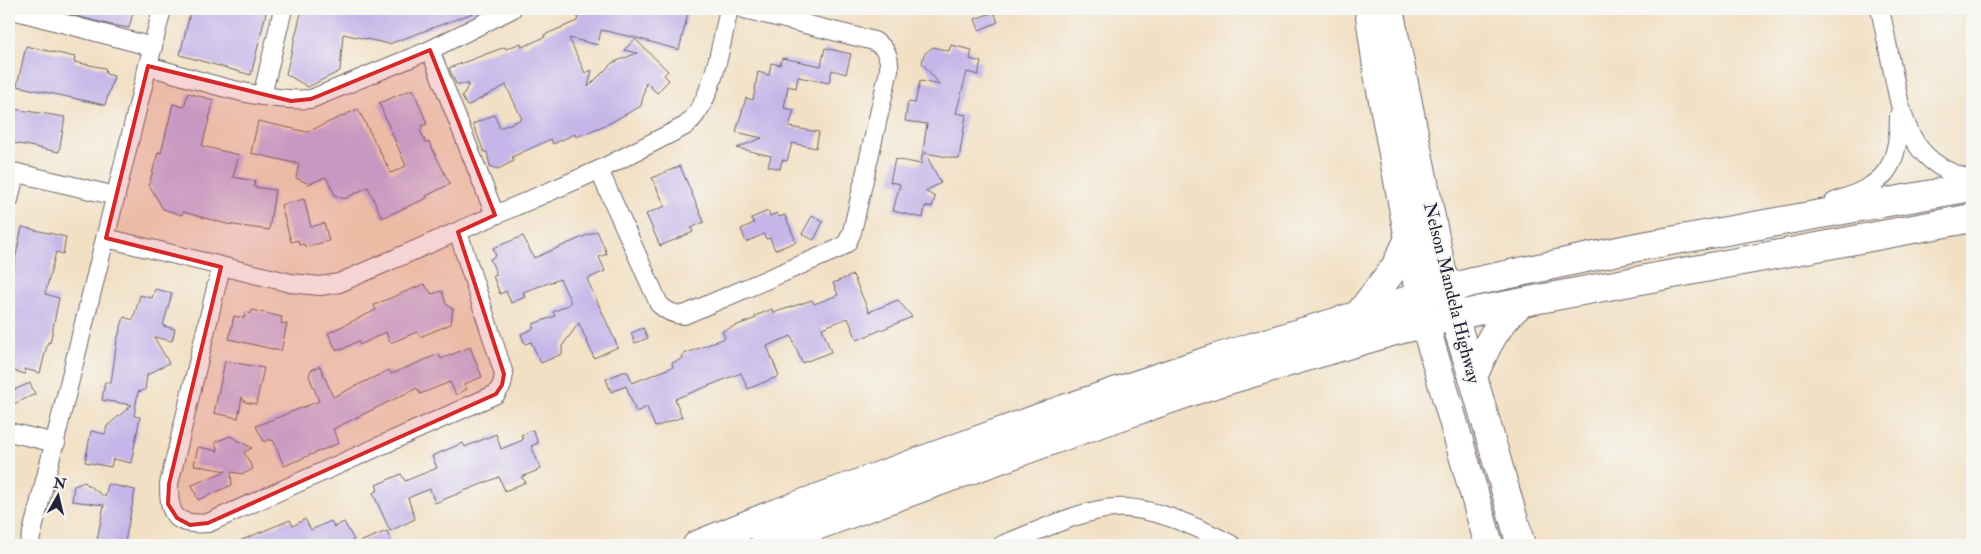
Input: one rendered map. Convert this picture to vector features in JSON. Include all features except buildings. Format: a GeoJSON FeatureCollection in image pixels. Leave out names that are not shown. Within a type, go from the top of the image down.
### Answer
{"type":"FeatureCollection","features":[{"type":"Feature","properties":{"kind":"main road","name":"Nelson Mandela Highway"},"geometry":{"type":"LineString","coordinates":[[1369,9],[1378,74],[1425,324],[1489,545]]}},
{"type":"Feature","properties":{"kind":"main road","name":"Nelson Mandela Highway"},"geometry":{"type":"LineString","coordinates":[[1389,9],[1440,262],[1521,545]]}},
{"type":"Feature","properties":{"kind":"main road"},"geometry":{"type":"LineString","coordinates":[[697,545],[771,515],[1064,409],[1216,358],[1419,297],[1473,282],[1637,247],[1972,187]]}},
{"type":"Feature","properties":{"kind":"main road"},"geometry":{"type":"LineString","coordinates":[[764,545],[1075,432],[1208,386],[1391,332],[1521,302],[1972,218]]}},
{"type":"Feature","properties":{"kind":"main road"},"geometry":{"type":"LineString","coordinates":[[1359,314],[1394,267],[1408,241]]}},
{"type":"Feature","properties":{"kind":"main road"},"geometry":{"type":"LineString","coordinates":[[1473,377],[1496,329],[1521,302]]}},
{"type":"Feature","properties":{"kind":"street"},"geometry":{"type":"LineString","coordinates":[[9,9],[153,46]]}},
{"type":"Feature","properties":{"kind":"street"},"geometry":{"type":"LineString","coordinates":[[30,545],[162,9]]}},
{"type":"Feature","properties":{"kind":"street"},"geometry":{"type":"LineString","coordinates":[[262,96],[283,9]]}},
{"type":"Feature","properties":{"kind":"street"},"geometry":{"type":"LineString","coordinates":[[148,66],[262,96],[291,101],[311,99],[430,50],[512,9]]}},
{"type":"Feature","properties":{"kind":"street"},"geometry":{"type":"LineString","coordinates":[[106,238],[291,283],[320,286],[339,283],[599,170],[685,126],[692,120],[709,91],[729,9]]}},
{"type":"Feature","properties":{"kind":"street"},"geometry":{"type":"LineString","coordinates":[[599,170],[659,304],[665,310],[675,315],[693,311],[838,250],[847,243],[852,232],[889,70],[890,62],[887,52],[882,45],[874,41],[744,9]]}},
{"type":"Feature","properties":{"kind":"street"},"geometry":{"type":"LineString","coordinates":[[1880,9],[1904,122],[1913,140],[1925,155],[1941,168],[1959,177],[1972,180]]}},
{"type":"Feature","properties":{"kind":"street"},"geometry":{"type":"LineString","coordinates":[[430,50],[495,215]]}},
{"type":"Feature","properties":{"kind":"street"},"geometry":{"type":"LineString","coordinates":[[1784,220],[1868,189],[1883,178],[1892,164],[1898,138],[1899,102]]}},
{"type":"Feature","properties":{"kind":"street"},"geometry":{"type":"LineString","coordinates":[[9,200],[12,172],[116,196]]}},
{"type":"Feature","properties":{"kind":"street"},"geometry":{"type":"LineString","coordinates":[[221,267],[169,484],[168,504],[177,518],[190,525],[208,523],[496,394],[502,385],[504,374],[458,232]]}},
{"type":"Feature","properties":{"kind":"street"},"geometry":{"type":"LineString","coordinates":[[9,432],[56,443]]}},
{"type":"Feature","properties":{"kind":"street"},"geometry":{"type":"LineString","coordinates":[[1002,545],[1090,512],[1116,508],[1142,510],[1166,517],[1232,545]]}},
{"type":"Feature","properties":{"kind":"highlighted area"},"geometry":{"type":"Polygon","coordinates":[[[430,50],[495,215],[458,232],[504,374],[502,385],[496,394],[208,523],[190,525],[177,518],[168,504],[169,484],[221,267],[106,238],[148,66],[291,101],[311,99],[430,50]]]}}]}
